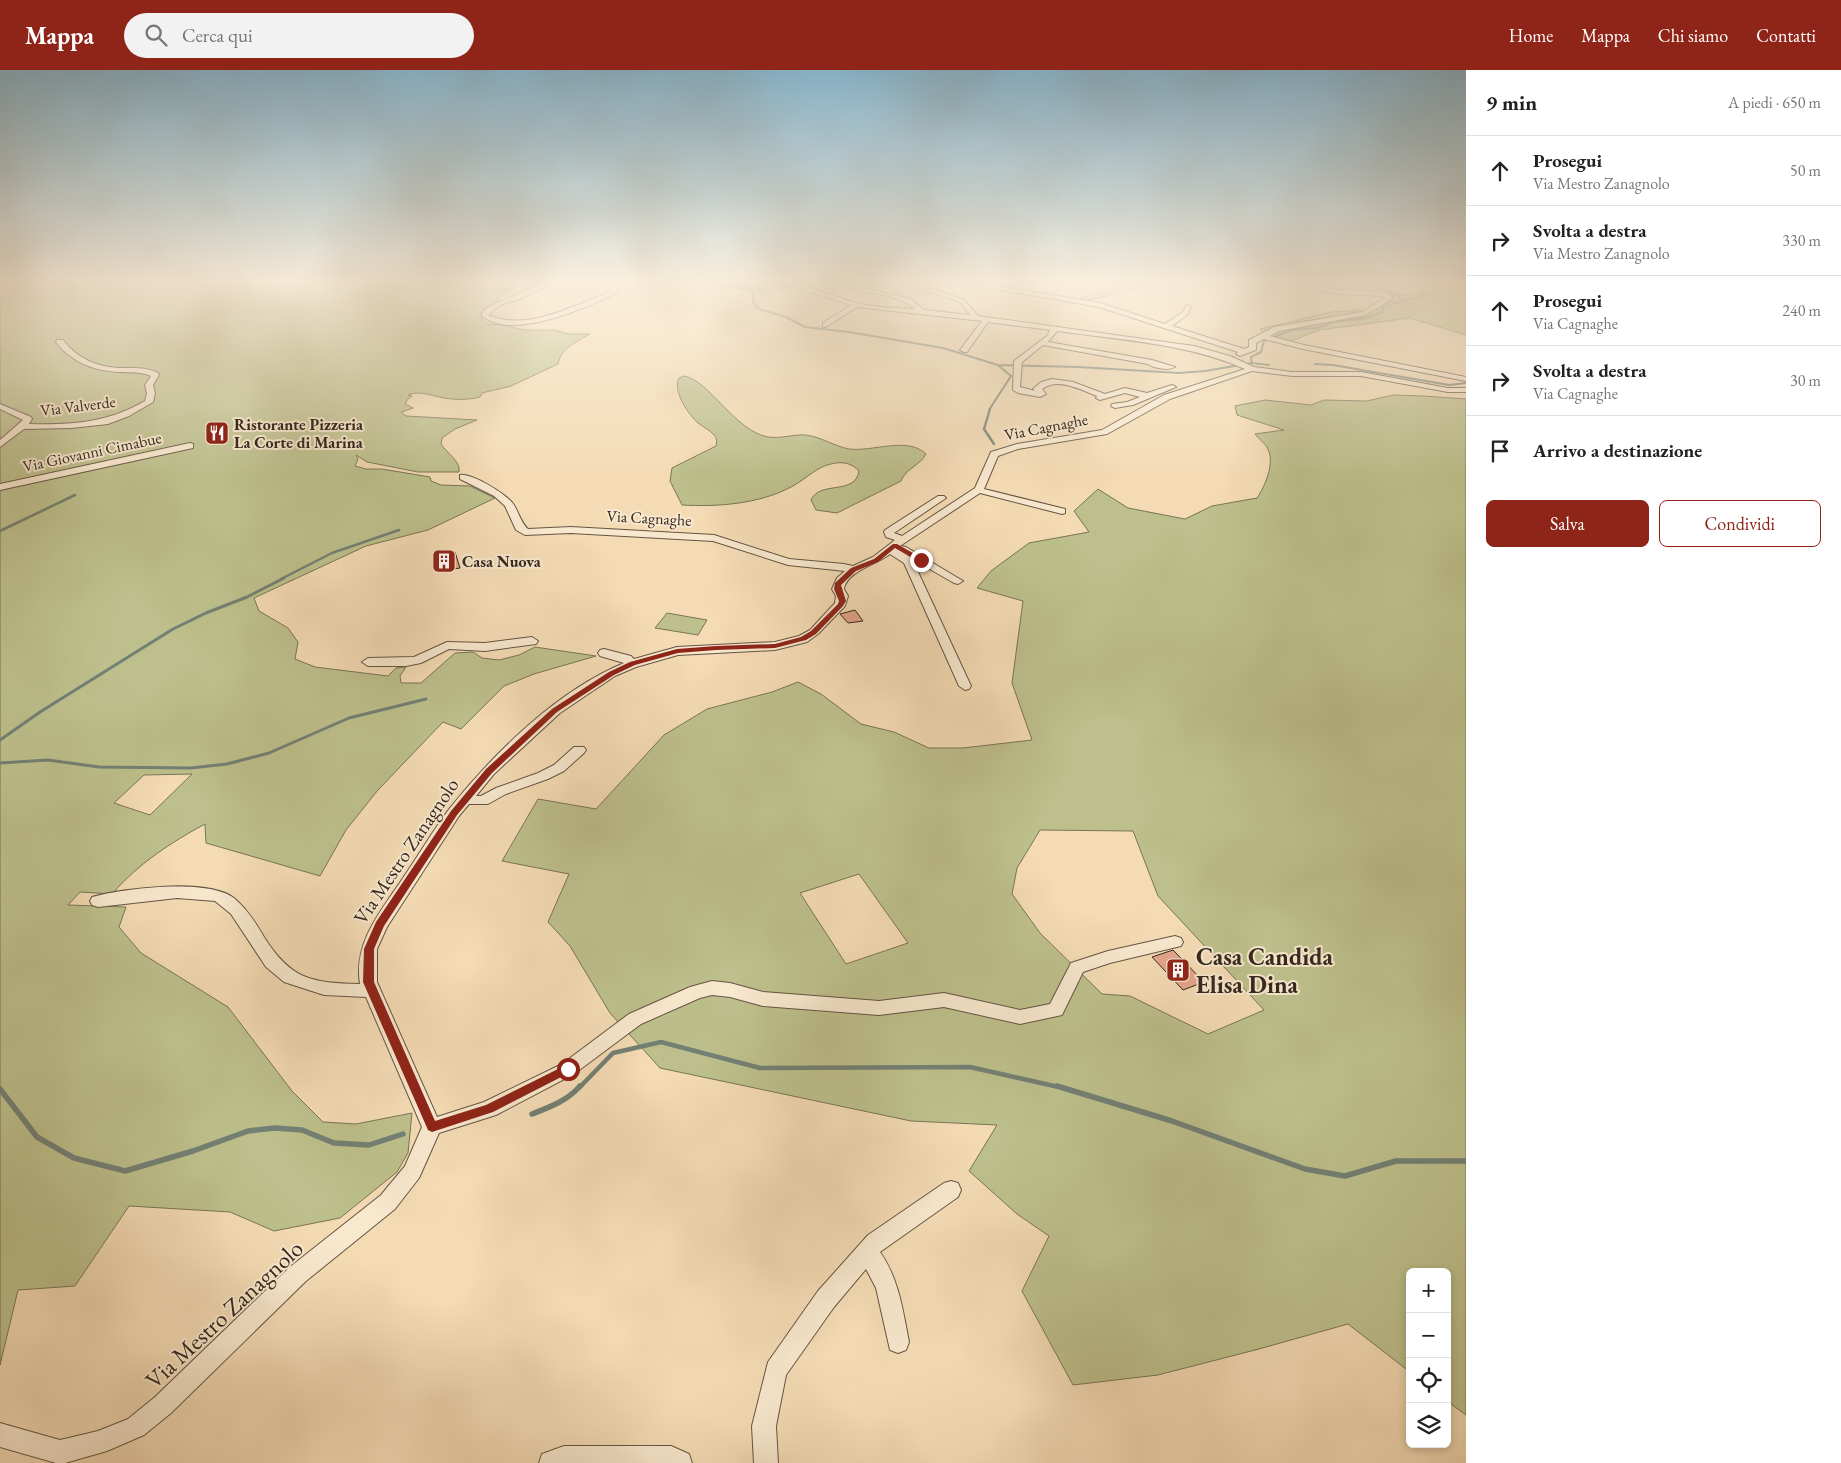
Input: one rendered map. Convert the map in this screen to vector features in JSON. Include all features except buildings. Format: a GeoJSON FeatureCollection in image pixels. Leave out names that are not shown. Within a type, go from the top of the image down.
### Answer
{"type":"FeatureCollection","features":[{"type":"Feature","properties":{"kind":"street","name":"Via Valverde"},"geometry":{"type":"LineString","coordinates":[[22,426],[78,424],[118,418],[149,402],[151,394],[149,385],[159,374],[148,370],[114,370],[95,366],[78,359],[66,351],[62,345]]}},
{"type":"Feature","properties":{"kind":"street"},"geometry":{"type":"LineString","coordinates":[[964,350],[968,345]]}},
{"type":"Feature","properties":{"kind":"street"},"geometry":{"type":"LineString","coordinates":[[1040,345],[1018,364],[1016,388],[1021,391],[1042,395],[1037,388],[1039,386],[1057,381],[1102,397],[1125,390],[1148,396]]}},
{"type":"Feature","properties":{"kind":"street"},"geometry":{"type":"LineString","coordinates":[[1054,345],[1171,367]]}},
{"type":"Feature","properties":{"kind":"street"},"geometry":{"type":"LineString","coordinates":[[1172,345],[1194,348],[1250,368],[1292,374],[1361,374],[1448,390],[1466,390]]}},
{"type":"Feature","properties":{"kind":"street"},"geometry":{"type":"LineString","coordinates":[[1224,345],[1245,352]]}},
{"type":"Feature","properties":{"kind":"street"},"geometry":{"type":"LineString","coordinates":[[1231,360],[1253,348],[1253,345]]}},
{"type":"Feature","properties":{"kind":"street"},"geometry":{"type":"LineString","coordinates":[[1297,345],[1466,379]]}},
{"type":"Feature","properties":{"kind":"street"},"geometry":{"type":"LineString","coordinates":[[1313,349],[1321,345]]}},
{"type":"Feature","properties":{"kind":"street"},"geometry":{"type":"LineString","coordinates":[[1250,368],[1258,377]]}},
{"type":"Feature","properties":{"kind":"street","name":"Via Cagnaghe"},"geometry":{"type":"LineString","coordinates":[[978,490],[985,482],[994,454],[1003,450],[1104,432],[1168,397],[1250,368]]}},
{"type":"Feature","properties":{"kind":"street","name":"Via Cagnaghe"},"geometry":{"type":"LineString","coordinates":[[1115,406],[1130,405],[1167,388],[1210,378],[1222,379]]}},
{"type":"Feature","properties":{"kind":"street"},"geometry":{"type":"LineString","coordinates":[[0,406],[28,419],[0,444]]}},
{"type":"Feature","properties":{"kind":"street","name":"Via Giovanni Cimabue"},"geometry":{"type":"LineString","coordinates":[[0,488],[190,446]]}},
{"type":"Feature","properties":{"kind":"street","name":"Via Cagnaghe"},"geometry":{"type":"LineString","coordinates":[[463,477],[498,494],[509,505],[520,528],[525,532],[571,530],[714,538],[788,562],[844,567],[853,570]]}},
{"type":"Feature","properties":{"kind":"street"},"geometry":{"type":"LineString","coordinates":[[604,653],[628,659],[632,664],[677,651],[775,646],[803,639],[814,632],[841,604],[843,601],[838,584],[853,570],[876,560],[978,490],[1062,511]]}},
{"type":"Feature","properties":{"kind":"street"},"geometry":{"type":"LineString","coordinates":[[941,498],[889,532],[909,562],[965,686]]}},
{"type":"Feature","properties":{"kind":"street"},"geometry":{"type":"LineString","coordinates":[[896,545],[958,581]]}},
{"type":"Feature","properties":{"kind":"street"},"geometry":{"type":"LineString","coordinates":[[368,662],[406,662],[417,660],[447,646],[485,647],[532,641]]}},
{"type":"Feature","properties":{"kind":"street","name":"Via Mestro Zanagnolo"},"geometry":{"type":"LineString","coordinates":[[0,1435],[60,1452],[99,1444],[136,1427],[163,1405],[298,1274],[388,1202],[412,1172],[432,1127],[368,982],[369,949],[380,925],[465,799],[489,771],[555,710],[597,682],[632,664]]}},
{"type":"Feature","properties":{"kind":"street"},"geometry":{"type":"LineString","coordinates":[[465,799],[483,801],[501,791],[543,776],[559,768],[579,750]]}},
{"type":"Feature","properties":{"kind":"street"},"geometry":{"type":"LineString","coordinates":[[98,902],[158,893],[194,893],[220,897],[247,923],[279,970],[286,975],[309,985],[342,990],[372,990]]}},
{"type":"Feature","properties":{"kind":"street"},"geometry":{"type":"LineString","coordinates":[[432,1127],[489,1109],[568,1069],[636,1020],[696,992],[712,988],[730,990],[762,999],[879,1008],[944,1000],[1020,1017],[1032,1016],[1056,1010],[1077,968],[1108,957],[1175,942]]}},
{"type":"Feature","properties":{"kind":"street"},"geometry":{"type":"LineString","coordinates":[[766,1463],[764,1426],[776,1370],[826,1299],[875,1242],[951,1190]]}},
{"type":"Feature","properties":{"kind":"street"},"geometry":{"type":"LineString","coordinates":[[867,1252],[881,1272],[887,1288],[898,1342]]}},
{"type":"Feature","properties":{"kind":"street"},"geometry":{"type":"LineString","coordinates":[[551,1463],[564,1458],[671,1458],[680,1463]]}},
{"type":"Feature","properties":{"kind":"green space"},"geometry":{"type":"Polygon","coordinates":[[[0,345],[572,345],[562,353],[558,364],[511,386],[482,393],[480,397],[458,399],[422,393],[408,395],[412,396],[405,404],[413,408],[401,412],[406,416],[477,420],[455,429],[442,438],[441,444],[456,461],[459,472],[418,472],[367,462],[356,455],[358,459],[355,466],[430,477],[431,481],[441,485],[470,486],[495,498],[428,530],[366,546],[254,598],[259,611],[288,628],[298,642],[295,659],[315,667],[388,676],[396,668],[406,667],[400,676],[401,683],[421,683],[455,653],[473,652],[482,658],[499,660],[519,655],[535,647],[596,656],[534,674],[504,686],[461,729],[443,722],[378,790],[346,830],[320,876],[206,843],[205,824],[155,855],[112,894],[80,892],[68,905],[126,907],[119,927],[141,953],[228,1007],[292,1091],[323,1122],[356,1124],[412,1113],[408,1153],[397,1172],[340,1218],[274,1231],[230,1212],[129,1206],[75,1286],[18,1290],[0,1365],[0,345]],[[192,774],[144,775],[114,803],[150,815],[192,774]]]}},
{"type":"Feature","properties":{"kind":"green space"},"geometry":{"type":"Polygon","coordinates":[[[684,376],[703,386],[744,426],[768,437],[806,435],[849,449],[910,446],[926,454],[906,473],[901,481],[837,513],[816,510],[811,500],[815,494],[844,486],[856,479],[859,471],[850,464],[835,463],[826,466],[779,493],[752,501],[724,505],[682,505],[670,481],[672,468],[716,446],[717,442],[716,437],[694,419],[682,402],[677,383],[679,378],[684,376]]]}},
{"type":"Feature","properties":{"kind":"green space"},"geometry":{"type":"Polygon","coordinates":[[[1393,395],[1466,399],[1466,1415],[1451,1404],[1451,1268],[1406,1268],[1406,1369],[1348,1324],[1158,1375],[1073,1385],[1022,1291],[1049,1236],[1017,1214],[969,1171],[997,1125],[911,1121],[660,1068],[610,1013],[570,946],[548,922],[569,874],[502,861],[538,799],[596,809],[664,735],[707,709],[772,692],[798,682],[821,694],[861,724],[894,732],[929,748],[963,748],[1032,740],[1012,683],[1023,601],[977,588],[991,571],[1029,543],[1089,532],[1074,511],[1098,489],[1128,508],[1185,519],[1212,506],[1257,498],[1270,468],[1270,455],[1267,447],[1255,434],[1284,430],[1237,415],[1235,406],[1265,400],[1311,405],[1324,400],[1367,401],[1393,395]],[[1040,830],[1017,868],[1012,894],[1040,933],[1102,994],[1130,996],[1208,1034],[1264,1010],[1158,896],[1133,831],[1040,830]],[[859,874],[800,893],[846,964],[908,943],[859,874]]]}},
{"type":"Feature","properties":{"kind":"green space"},"geometry":{"type":"Polygon","coordinates":[[[667,613],[707,620],[698,635],[655,628],[667,613]]]}},
{"type":"Feature","properties":{"kind":"waterway"},"geometry":{"type":"LineString","coordinates":[[925,345],[943,348],[998,365],[1078,367],[1179,373],[1205,371],[1252,363]]}},
{"type":"Feature","properties":{"kind":"waterway"},"geometry":{"type":"LineString","coordinates":[[1252,363],[1251,357],[1261,352],[1263,345]]}},
{"type":"Feature","properties":{"kind":"waterway"},"geometry":{"type":"LineString","coordinates":[[1252,363],[1269,365]]}},
{"type":"Feature","properties":{"kind":"waterway"},"geometry":{"type":"LineString","coordinates":[[1315,364],[1333,365],[1449,385],[1466,383]]}},
{"type":"Feature","properties":{"kind":"waterway"},"geometry":{"type":"LineString","coordinates":[[989,410],[1011,376],[999,366]]}},
{"type":"Feature","properties":{"kind":"waterway"},"geometry":{"type":"LineString","coordinates":[[990,409],[984,429],[994,444]]}},
{"type":"Feature","properties":{"kind":"waterway"},"geometry":{"type":"LineString","coordinates":[[0,531],[75,495]]}},
{"type":"Feature","properties":{"kind":"waterway"},"geometry":{"type":"LineString","coordinates":[[281,579],[332,553],[399,530]]}},
{"type":"Feature","properties":{"kind":"waterway"},"geometry":{"type":"LineString","coordinates":[[0,740],[40,712],[173,629],[206,613],[247,597],[284,578]]}},
{"type":"Feature","properties":{"kind":"waterway"},"geometry":{"type":"LineString","coordinates":[[0,763],[48,760],[99,767],[191,768],[227,764],[269,753],[349,718],[426,699]]}},
{"type":"Feature","properties":{"kind":"waterway"},"geometry":{"type":"LineString","coordinates":[[579,1088],[613,1053],[661,1042],[760,1068],[970,1067],[1063,1088]]}},
{"type":"Feature","properties":{"kind":"waterway"},"geometry":{"type":"LineString","coordinates":[[532,1114],[564,1100],[580,1086]]}},
{"type":"Feature","properties":{"kind":"waterway"},"geometry":{"type":"LineString","coordinates":[[1057,1086],[1172,1121],[1305,1169],[1345,1176],[1396,1161],[1466,1161]]}},
{"type":"Feature","properties":{"kind":"waterway"},"geometry":{"type":"LineString","coordinates":[[0,1089],[37,1137],[74,1158],[125,1171],[193,1151],[248,1131],[275,1128],[302,1130],[334,1143],[369,1145],[403,1134]]}},
{"type":"Feature","properties":{"kind":"place","name":"Ristorante Pizzeria La Corte di Marina"},"geometry":{"type":"Point","coordinates":[217,433]}},
{"type":"Feature","properties":{"kind":"place","name":"Casa Nuova"},"geometry":{"type":"Point","coordinates":[444,561]}},
{"type":"Feature","properties":{"kind":"place","name":"Casa Candida Elisa Dina"},"geometry":{"type":"Point","coordinates":[1178,970]}},
{"type":"Feature","properties":{"kind":"route"},"geometry":{"type":"LineString","coordinates":[[568,1069],[489,1109],[432,1127],[406,1071],[368,982],[369,949],[380,925],[454,813],[489,771],[555,710],[611,673],[632,664],[677,651],[775,646],[803,639],[814,632],[841,604],[843,601],[838,584],[853,570],[876,560],[895,545],[921,560]]}}]}
